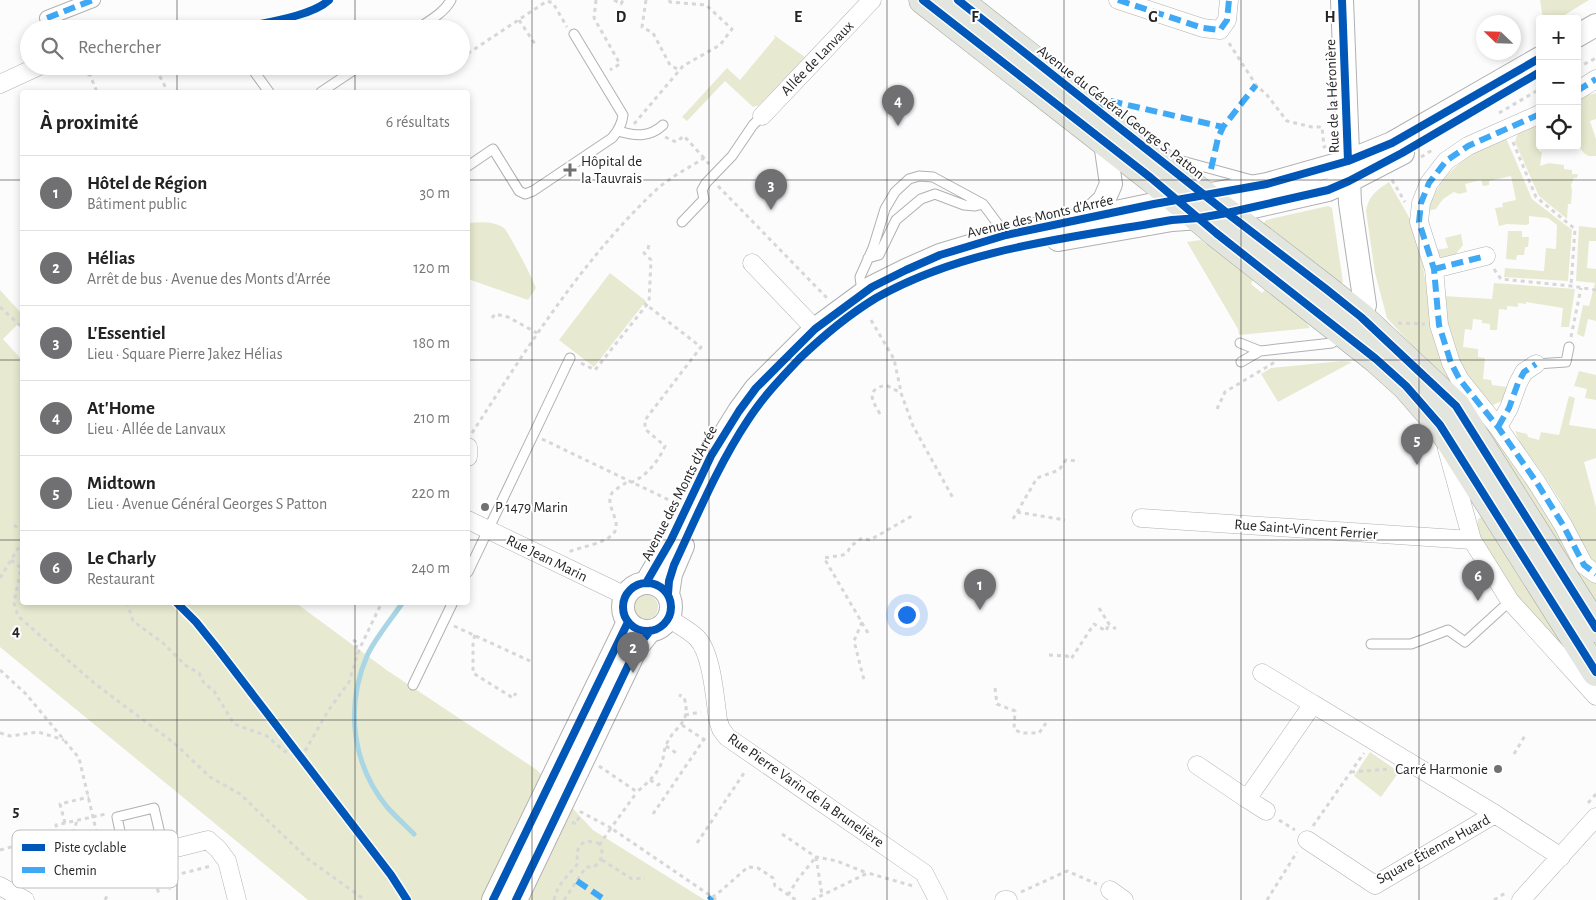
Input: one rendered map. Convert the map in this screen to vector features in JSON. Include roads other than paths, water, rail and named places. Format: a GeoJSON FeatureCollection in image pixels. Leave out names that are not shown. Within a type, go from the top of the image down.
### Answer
{"type":"FeatureCollection","features":[{"type":"Feature","properties":{"kind":"main road","name":"Avenue du Général George S. Patton"},"geometry":{"type":"LineString","coordinates":[[923,0],[1178,200],[1227,213],[1352,325],[1376,358],[1406,386],[1440,425],[1476,479],[1596,672]]}},
{"type":"Feature","properties":{"kind":"main road","name":"Avenue du Général George S. Patton"},"geometry":{"type":"LineString","coordinates":[[958,0],[1162,162],[1202,207],[1456,406],[1476,479],[1596,628]]}},
{"type":"Feature","properties":{"kind":"street"},"geometry":{"type":"LineString","coordinates":[[47,18],[94,0]]}},
{"type":"Feature","properties":{"kind":"street","name":"Allée de Lanvaux"},"geometry":{"type":"LineString","coordinates":[[762,116],[872,0]]}},
{"type":"Feature","properties":{"kind":"street"},"geometry":{"type":"LineString","coordinates":[[1118,0],[1203,28],[1220,30],[1227,20],[1229,0]]}},
{"type":"Feature","properties":{"kind":"street","name":"Rue de la Héronière"},"geometry":{"type":"LineString","coordinates":[[1342,0],[1350,203],[1365,305],[1352,325]]}},
{"type":"Feature","properties":{"kind":"street"},"geometry":{"type":"LineString","coordinates":[[1581,34],[1596,25]]}},
{"type":"Feature","properties":{"kind":"street"},"geometry":{"type":"LineString","coordinates":[[1581,49],[1596,40]]}},
{"type":"Feature","properties":{"kind":"street","name":"Avenue des Monts d'Arrée"},"geometry":{"type":"LineString","coordinates":[[1227,213],[1328,190],[1349,171],[1392,144],[1537,60]]}},
{"type":"Feature","properties":{"kind":"street","name":"Avenue des Monts d'Arrée"},"geometry":{"type":"LineString","coordinates":[[668,594],[674,565],[727,454],[749,418],[778,380],[814,345],[844,320],[876,298],[944,267],[990,254],[1172,220],[1202,207],[1267,184],[1349,171],[1383,163],[1536,74]]}},
{"type":"Feature","properties":{"kind":"street"},"geometry":{"type":"LineString","coordinates":[[0,84],[20,75]]}},
{"type":"Feature","properties":{"kind":"street"},"geometry":{"type":"LineString","coordinates":[[1581,89],[1596,80]]}},
{"type":"Feature","properties":{"kind":"street"},"geometry":{"type":"LineString","coordinates":[[1536,116],[1468,146],[1446,162],[1429,183],[1421,203],[1419,222],[1434,269],[1439,325],[1451,363],[1460,380],[1498,427],[1537,483],[1563,525],[1584,565],[1596,574]]}},
{"type":"Feature","properties":{"kind":"street","name":"Avenue des Monts d'Arrée"},"geometry":{"type":"LineString","coordinates":[[1084,220],[1104,200],[1111,184],[1105,143]]}},
{"type":"Feature","properties":{"kind":"street","name":"Avenue des Monts d'Arrée"},"geometry":{"type":"LineString","coordinates":[[646,583],[671,540],[711,456],[756,388],[815,329],[862,294],[906,270],[940,255],[1006,235],[1178,200]]}},
{"type":"Feature","properties":{"kind":"street"},"geometry":{"type":"LineString","coordinates":[[1434,269],[1486,256]]}},
{"type":"Feature","properties":{"kind":"street"},"geometry":{"type":"LineString","coordinates":[[752,263],[815,329]]}},
{"type":"Feature","properties":{"kind":"street"},"geometry":{"type":"LineString","coordinates":[[1498,427],[1509,408],[1518,382],[1524,372],[1536,364]]}},
{"type":"Feature","properties":{"kind":"street"},"geometry":{"type":"LineString","coordinates":[[1476,479],[1472,540],[1510,601],[1596,696]]}},
{"type":"Feature","properties":{"kind":"street","name":"Rue Saint-Vincent Ferrier"},"geometry":{"type":"LineString","coordinates":[[1140,518],[1472,540]]}},
{"type":"Feature","properties":{"kind":"street","name":"Rue Jean Marin"},"geometry":{"type":"LineString","coordinates":[[470,521],[626,596]]}},
{"type":"Feature","properties":{"kind":"street"},"geometry":{"type":"LineString","coordinates":[[646,583],[658,586],[668,594],[671,606],[668,618],[661,627],[650,631],[638,629],[628,622],[624,609],[626,596],[634,587],[646,583]]}},
{"type":"Feature","properties":{"kind":"street","name":"Rue Pierre Varin de la Brunelière"},"geometry":{"type":"LineString","coordinates":[[668,618],[697,638],[704,647],[708,657],[718,720],[721,729],[727,737],[924,873],[938,900]]}},
{"type":"Feature","properties":{"kind":"street"},"geometry":{"type":"LineString","coordinates":[[493,900],[628,622]]}},
{"type":"Feature","properties":{"kind":"street"},"geometry":{"type":"LineString","coordinates":[[516,900],[637,647],[650,631]]}},
{"type":"Feature","properties":{"kind":"street","name":"Square Étienne Huard"},"geometry":{"type":"LineString","coordinates":[[1262,673],[1496,814],[1561,857]]}},
{"type":"Feature","properties":{"kind":"street"},"geometry":{"type":"LineString","coordinates":[[1247,799],[1312,704]]}},
{"type":"Feature","properties":{"kind":"street"},"geometry":{"type":"LineString","coordinates":[[1197,765],[1266,811]]}},
{"type":"Feature","properties":{"kind":"street","name":"Square Étienne Huard"},"geometry":{"type":"LineString","coordinates":[[1306,839],[1374,885],[1496,814]]}},
{"type":"Feature","properties":{"kind":"street"},"geometry":{"type":"LineString","coordinates":[[1533,896],[1561,857],[1596,817]]}},
{"type":"Feature","properties":{"kind":"street"},"geometry":{"type":"LineString","coordinates":[[178,847],[208,840],[227,861],[237,900]]}},
{"type":"Feature","properties":{"kind":"street"},"geometry":{"type":"LineString","coordinates":[[0,886],[25,900]]}},
{"type":"Feature","properties":{"kind":"lane"},"geometry":{"type":"LineString","coordinates":[[430,20],[448,7],[451,0]]}},
{"type":"Feature","properties":{"kind":"lane"},"geometry":{"type":"LineString","coordinates":[[470,165],[493,149],[519,191],[525,194],[533,191],[612,138],[618,131],[623,116],[601,76],[574,34]]}},
{"type":"Feature","properties":{"kind":"lane"},"geometry":{"type":"LineString","coordinates":[[257,75],[268,90]]}},
{"type":"Feature","properties":{"kind":"lane"},"geometry":{"type":"LineString","coordinates":[[324,90],[346,75]]}},
{"type":"Feature","properties":{"kind":"lane"},"geometry":{"type":"LineString","coordinates":[[682,222],[704,199],[702,190],[732,156],[753,125],[762,116]]}},
{"type":"Feature","properties":{"kind":"lane"},"geometry":{"type":"LineString","coordinates":[[618,131],[632,136],[654,133],[663,126]]}},
{"type":"Feature","properties":{"kind":"lane"},"geometry":{"type":"LineString","coordinates":[[1162,162],[1171,158],[1267,184]]}},
{"type":"Feature","properties":{"kind":"lane"},"geometry":{"type":"LineString","coordinates":[[862,294],[860,277],[885,209],[895,192],[909,180],[919,176],[933,177],[984,204],[1006,235]]}},
{"type":"Feature","properties":{"kind":"lane"},"geometry":{"type":"LineString","coordinates":[[868,258],[879,255],[896,220],[921,199],[935,194],[964,205],[975,206],[984,204]]}},
{"type":"Feature","properties":{"kind":"lane"},"geometry":{"type":"LineString","coordinates":[[1241,362],[1260,351],[1332,343],[1352,325]]}},
{"type":"Feature","properties":{"kind":"lane"},"geometry":{"type":"LineString","coordinates":[[1240,343],[1260,351]]}},
{"type":"Feature","properties":{"kind":"lane"},"geometry":{"type":"LineString","coordinates":[[1536,364],[1566,362],[1569,347]]}},
{"type":"Feature","properties":{"kind":"lane"},"geometry":{"type":"LineString","coordinates":[[470,568],[570,358]]}},
{"type":"Feature","properties":{"kind":"lane"},"geometry":{"type":"LineString","coordinates":[[1371,644],[1411,644],[1448,630],[1465,642],[1510,601]]}},
{"type":"Feature","properties":{"kind":"lane"},"geometry":{"type":"LineString","coordinates":[[414,684],[452,605]]}},
{"type":"Feature","properties":{"kind":"lane"},"geometry":{"type":"LineString","coordinates":[[120,830],[118,817],[154,808],[156,830]]}},
{"type":"Feature","properties":{"kind":"waterway"},"geometry":{"type":"LineString","coordinates":[[401,605],[378,636],[367,656],[360,675],[354,715],[359,754],[375,790],[387,807],[414,834]]}},
{"type":"Feature","properties":{"kind":"place","name":"At'Home"},"geometry":{"type":"Point","coordinates":[898,126]}},
{"type":"Feature","properties":{"kind":"place","name":"Hôpital de la Tauvrais"},"geometry":{"type":"Point","coordinates":[570,170]}},
{"type":"Feature","properties":{"kind":"place","name":"L'Essentiel"},"geometry":{"type":"Point","coordinates":[771,210]}},
{"type":"Feature","properties":{"kind":"place","name":"Midtown"},"geometry":{"type":"Point","coordinates":[1417,465]}},
{"type":"Feature","properties":{"kind":"place","name":"P 1479 Marin"},"geometry":{"type":"Point","coordinates":[485,507]}},
{"type":"Feature","properties":{"kind":"place","name":"Le Charly"},"geometry":{"type":"Point","coordinates":[1478,601]}},
{"type":"Feature","properties":{"kind":"place","name":"Hôtel de Région"},"geometry":{"type":"Point","coordinates":[980,610]}},
{"type":"Feature","properties":{"kind":"place","name":"Hélias"},"geometry":{"type":"Point","coordinates":[633,673]}},
{"type":"Feature","properties":{"kind":"place","name":"Carré Harmonie"},"geometry":{"type":"Point","coordinates":[1498,769]}}]}
